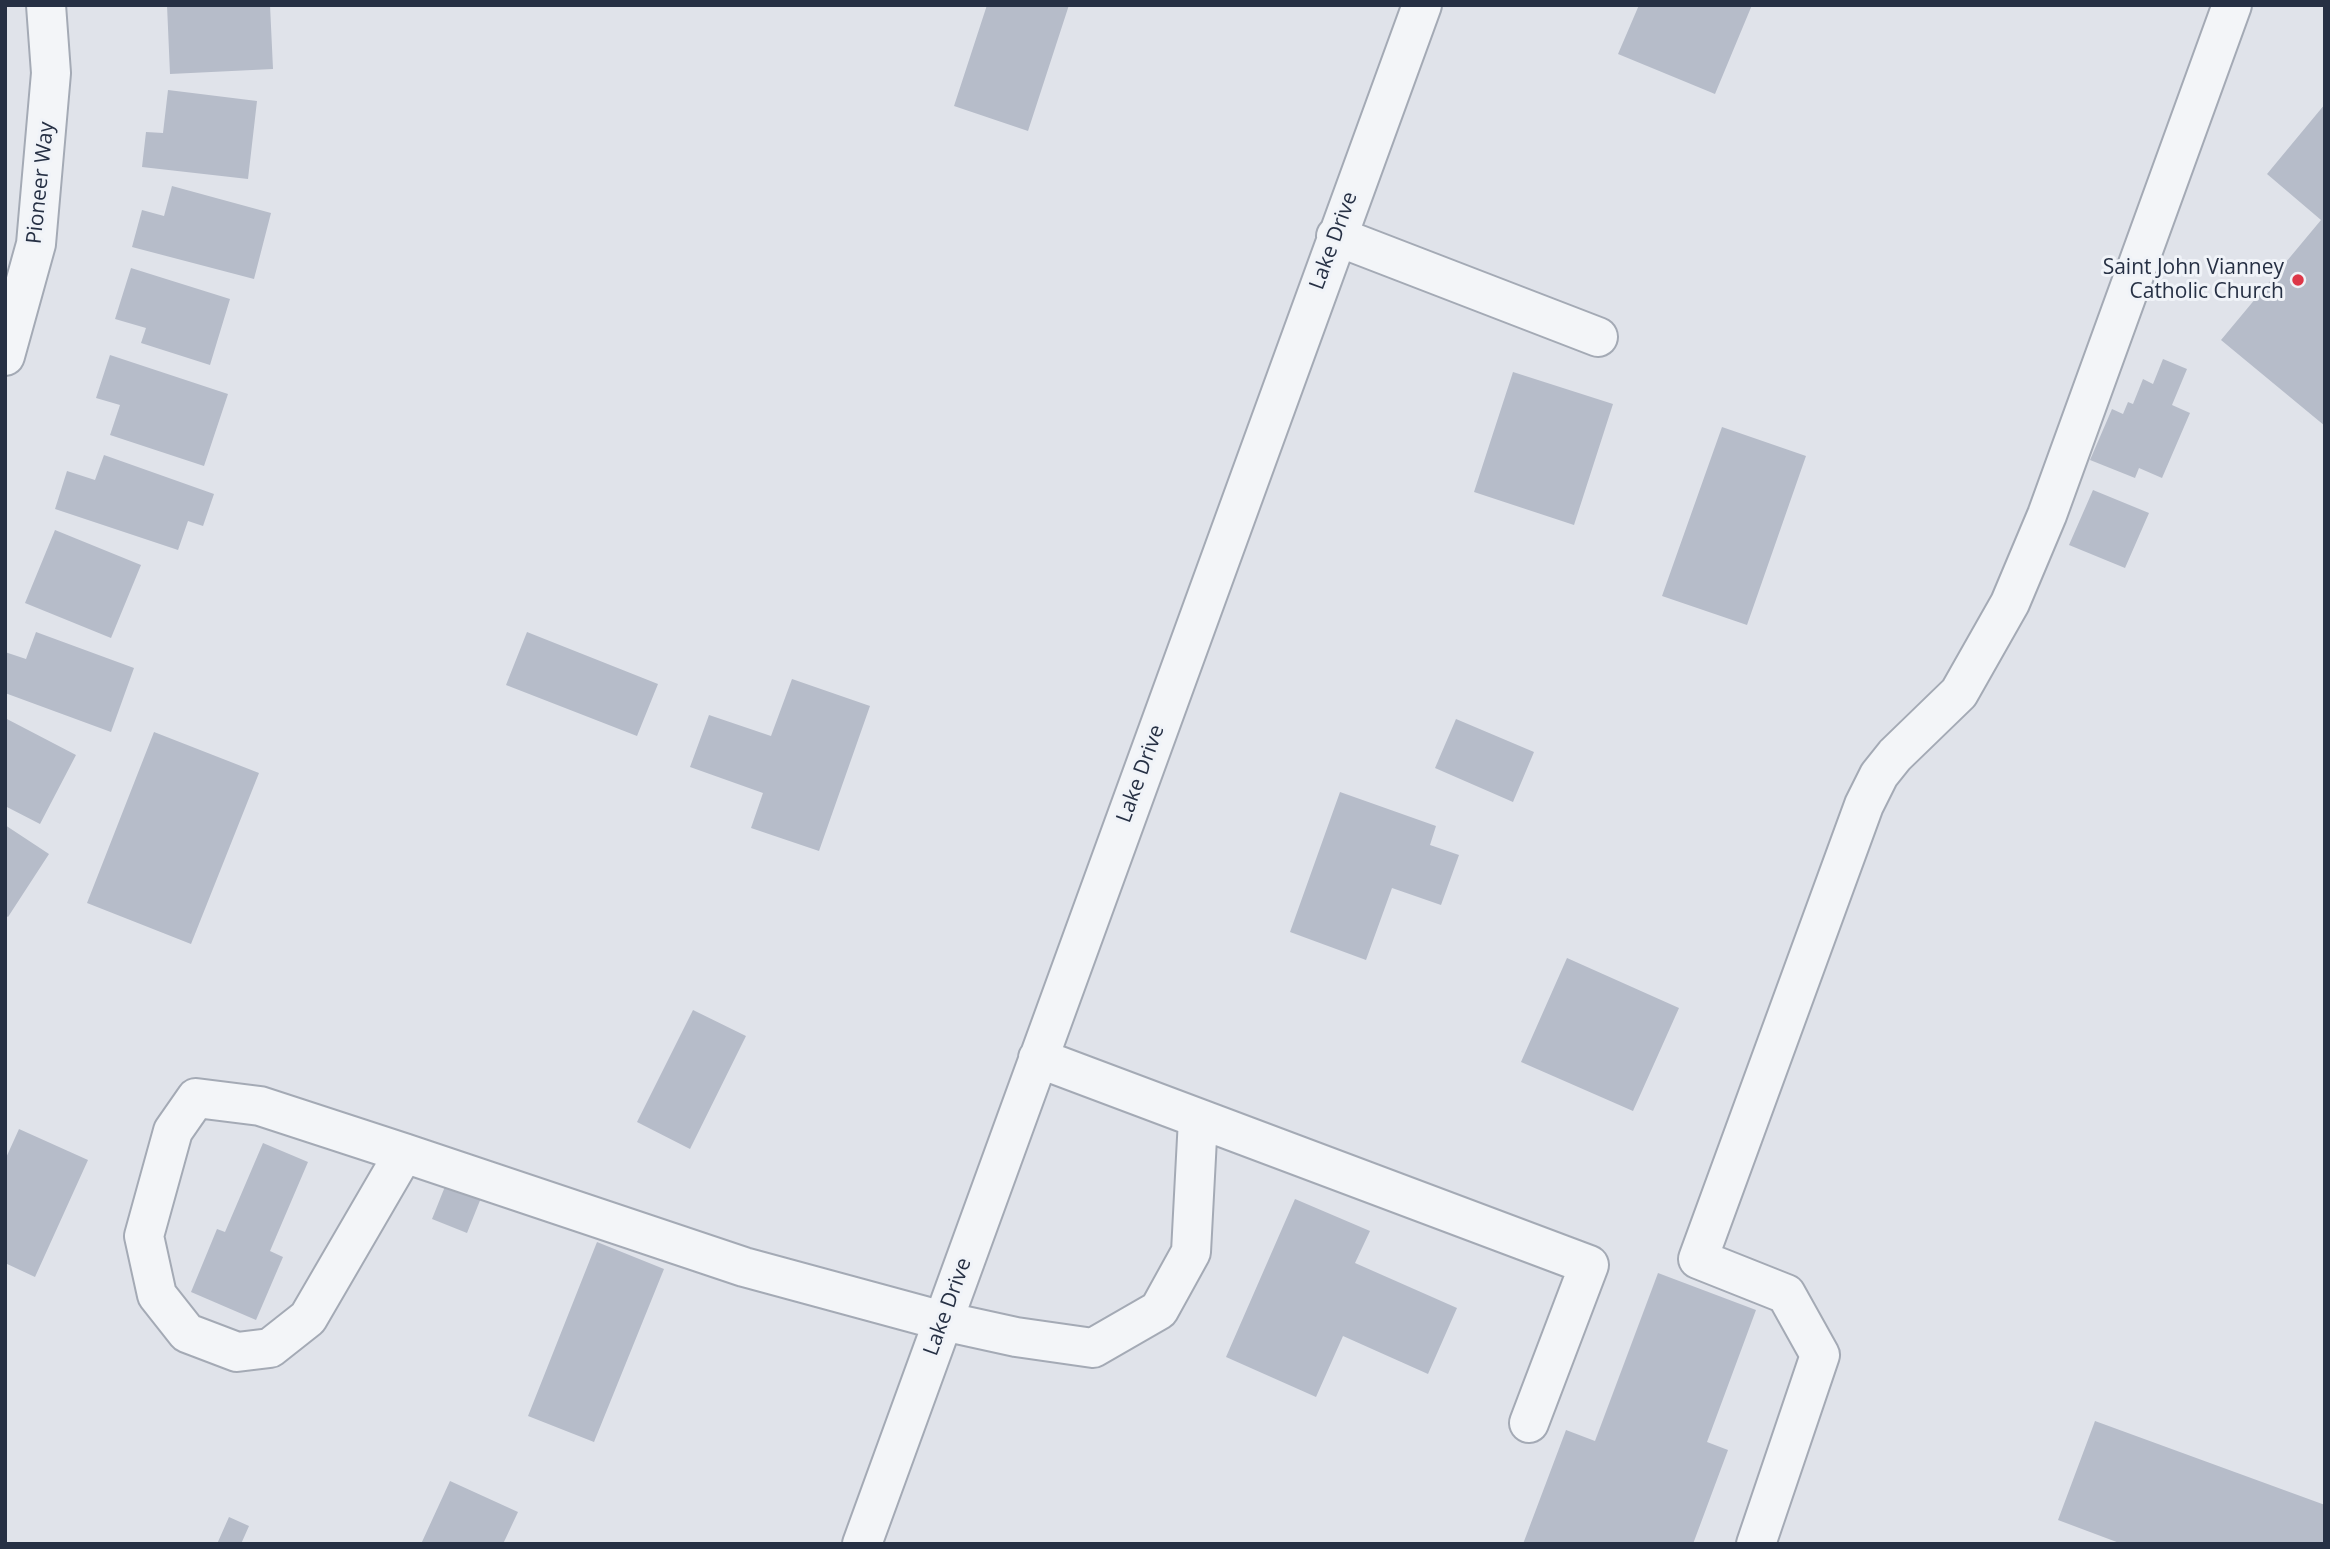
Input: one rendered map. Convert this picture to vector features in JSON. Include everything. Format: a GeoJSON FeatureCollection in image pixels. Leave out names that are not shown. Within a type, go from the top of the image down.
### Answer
{"type":"FeatureCollection","features":[{"type":"Feature","properties":{"kind":"street","name":"Pioneer Way"},"geometry":{"type":"LineString","coordinates":[[5,356],[36,244],[51,73],[46,5]]}},
{"type":"Feature","properties":{"kind":"street","name":"Lake Drive"},"geometry":{"type":"LineString","coordinates":[[862,1544],[1422,5]]}},
{"type":"Feature","properties":{"kind":"street"},"geometry":{"type":"LineString","coordinates":[[1756,1544],[1820,1356],[1786,1294],[1698,1259],[1864,805],[1879,775],[1895,755],[1959,693],[2010,603],[2048,515],[2232,5]]}},
{"type":"Feature","properties":{"kind":"street"},"geometry":{"type":"LineString","coordinates":[[1336,236],[1598,337]]}},
{"type":"Feature","properties":{"kind":"street"},"geometry":{"type":"LineString","coordinates":[[1038,1058],[1588,1265],[1529,1423]]}},
{"type":"Feature","properties":{"kind":"street"},"geometry":{"type":"LineString","coordinates":[[404,1153],[309,1318],[270,1348],[237,1352],[187,1333],[157,1295],[144,1236],[173,1131],[196,1098],[260,1106],[404,1153],[744,1267],[1016,1338],[1093,1348],[1159,1310],[1191,1252],[1198,1119]]}},
{"type":"Feature","properties":{"kind":"building"},"geometry":{"type":"Polygon","coordinates":[[[167,5],[270,5],[273,69],[170,74],[167,5]]]}},
{"type":"Feature","properties":{"kind":"building"},"geometry":{"type":"Polygon","coordinates":[[[987,5],[1069,5],[1028,131],[954,106],[987,5]]]}},
{"type":"Feature","properties":{"kind":"building"},"geometry":{"type":"Polygon","coordinates":[[[1639,5],[1752,5],[1715,94],[1618,54],[1639,5]]]}},
{"type":"Feature","properties":{"kind":"building"},"geometry":{"type":"Polygon","coordinates":[[[168,90],[257,101],[248,179],[142,167],[146,132],[163,133],[168,90]]]}},
{"type":"Feature","properties":{"kind":"building","name":"Saint John Vianney Catholic Church"},"geometry":{"type":"Polygon","coordinates":[[[2325,104],[2325,426],[2221,340],[2321,220],[2267,174],[2325,104]]]}},
{"type":"Feature","properties":{"kind":"building"},"geometry":{"type":"Polygon","coordinates":[[[172,186],[271,213],[254,279],[132,247],[142,210],[164,216],[172,186]]]}},
{"type":"Feature","properties":{"kind":"building"},"geometry":{"type":"Polygon","coordinates":[[[131,268],[230,299],[210,365],[141,343],[146,328],[115,319],[131,268]]]}},
{"type":"Feature","properties":{"kind":"building"},"geometry":{"type":"Polygon","coordinates":[[[110,355],[228,394],[204,466],[110,435],[120,405],[96,398],[110,355]]]}},
{"type":"Feature","properties":{"kind":"building"},"geometry":{"type":"Polygon","coordinates":[[[2163,359],[2187,369],[2172,405],[2190,413],[2162,478],[2139,468],[2135,478],[2090,460],[2112,409],[2123,414],[2128,402],[2133,404],[2143,379],[2153,384],[2163,359]]]}},
{"type":"Feature","properties":{"kind":"building"},"geometry":{"type":"Polygon","coordinates":[[[1513,372],[1613,404],[1574,525],[1474,492],[1513,372]]]}},
{"type":"Feature","properties":{"kind":"building"},"geometry":{"type":"Polygon","coordinates":[[[1722,427],[1806,456],[1747,625],[1662,596],[1722,427]]]}},
{"type":"Feature","properties":{"kind":"building"},"geometry":{"type":"Polygon","coordinates":[[[104,455],[214,494],[203,526],[188,521],[178,550],[55,509],[67,471],[95,480],[104,455]]]}},
{"type":"Feature","properties":{"kind":"building"},"geometry":{"type":"Polygon","coordinates":[[[2093,490],[2149,513],[2125,568],[2069,545],[2093,490]]]}},
{"type":"Feature","properties":{"kind":"building"},"geometry":{"type":"Polygon","coordinates":[[[55,530],[141,565],[111,638],[25,603],[55,530]]]}},
{"type":"Feature","properties":{"kind":"building"},"geometry":{"type":"Polygon","coordinates":[[[36,632],[134,668],[111,732],[5,693],[5,652],[26,659],[36,632]]]}},
{"type":"Feature","properties":{"kind":"building"},"geometry":{"type":"Polygon","coordinates":[[[527,632],[658,684],[637,736],[506,685],[527,632]]]}},
{"type":"Feature","properties":{"kind":"building"},"geometry":{"type":"Polygon","coordinates":[[[792,679],[870,706],[819,851],[751,828],[763,793],[690,767],[709,715],[771,736],[792,679]]]}},
{"type":"Feature","properties":{"kind":"building"},"geometry":{"type":"Polygon","coordinates":[[[5,718],[76,755],[40,824],[5,806],[5,718]]]}},
{"type":"Feature","properties":{"kind":"building"},"geometry":{"type":"Polygon","coordinates":[[[1456,719],[1534,752],[1513,802],[1435,768],[1456,719]]]}},
{"type":"Feature","properties":{"kind":"building"},"geometry":{"type":"Polygon","coordinates":[[[154,732],[259,773],[191,944],[87,903],[154,732]]]}},
{"type":"Feature","properties":{"kind":"building"},"geometry":{"type":"Polygon","coordinates":[[[1340,792],[1436,826],[1430,845],[1459,855],[1441,905],[1392,888],[1366,960],[1290,932],[1340,792]]]}},
{"type":"Feature","properties":{"kind":"building"},"geometry":{"type":"Polygon","coordinates":[[[5,825],[49,854],[8,917],[5,915],[5,825]]]}},
{"type":"Feature","properties":{"kind":"building"},"geometry":{"type":"Polygon","coordinates":[[[1567,958],[1679,1008],[1633,1111],[1521,1062],[1567,958]]]}},
{"type":"Feature","properties":{"kind":"building"},"geometry":{"type":"Polygon","coordinates":[[[693,1010],[746,1036],[690,1149],[637,1122],[693,1010]]]}},
{"type":"Feature","properties":{"kind":"building"},"geometry":{"type":"Polygon","coordinates":[[[19,1129],[88,1160],[35,1277],[5,1263],[5,1160],[19,1129]]]}},
{"type":"Feature","properties":{"kind":"building"},"geometry":{"type":"Polygon","coordinates":[[[263,1143],[308,1162],[270,1251],[283,1257],[256,1320],[191,1292],[217,1229],[225,1232],[263,1143]]]}},
{"type":"Feature","properties":{"kind":"building"},"geometry":{"type":"Polygon","coordinates":[[[448,1179],[483,1193],[467,1233],[432,1219],[448,1179]]]}},
{"type":"Feature","properties":{"kind":"building"},"geometry":{"type":"Polygon","coordinates":[[[1295,1199],[1370,1231],[1355,1263],[1457,1308],[1428,1374],[1343,1336],[1316,1397],[1226,1357],[1295,1199]]]}},
{"type":"Feature","properties":{"kind":"building"},"geometry":{"type":"Polygon","coordinates":[[[597,1242],[664,1269],[594,1442],[528,1416],[597,1242]]]}},
{"type":"Feature","properties":{"kind":"building"},"geometry":{"type":"Polygon","coordinates":[[[1658,1273],[1756,1310],[1707,1442],[1728,1450],[1693,1544],[1523,1544],[1566,1430],[1595,1441],[1658,1273]]]}},
{"type":"Feature","properties":{"kind":"building"},"geometry":{"type":"Polygon","coordinates":[[[2095,1421],[2325,1505],[2325,1544],[2122,1544],[2058,1520],[2095,1421]]]}},
{"type":"Feature","properties":{"kind":"building"},"geometry":{"type":"Polygon","coordinates":[[[450,1481],[518,1512],[503,1544],[421,1544],[450,1481]]]}},
{"type":"Feature","properties":{"kind":"building"},"geometry":{"type":"Polygon","coordinates":[[[229,1517],[249,1526],[241,1544],[217,1544],[229,1517]]]}},
{"type":"Feature","properties":{"kind":"place","name":"Saint John Vianney Catholic Church"},"geometry":{"type":"Point","coordinates":[2298,280]}}]}
